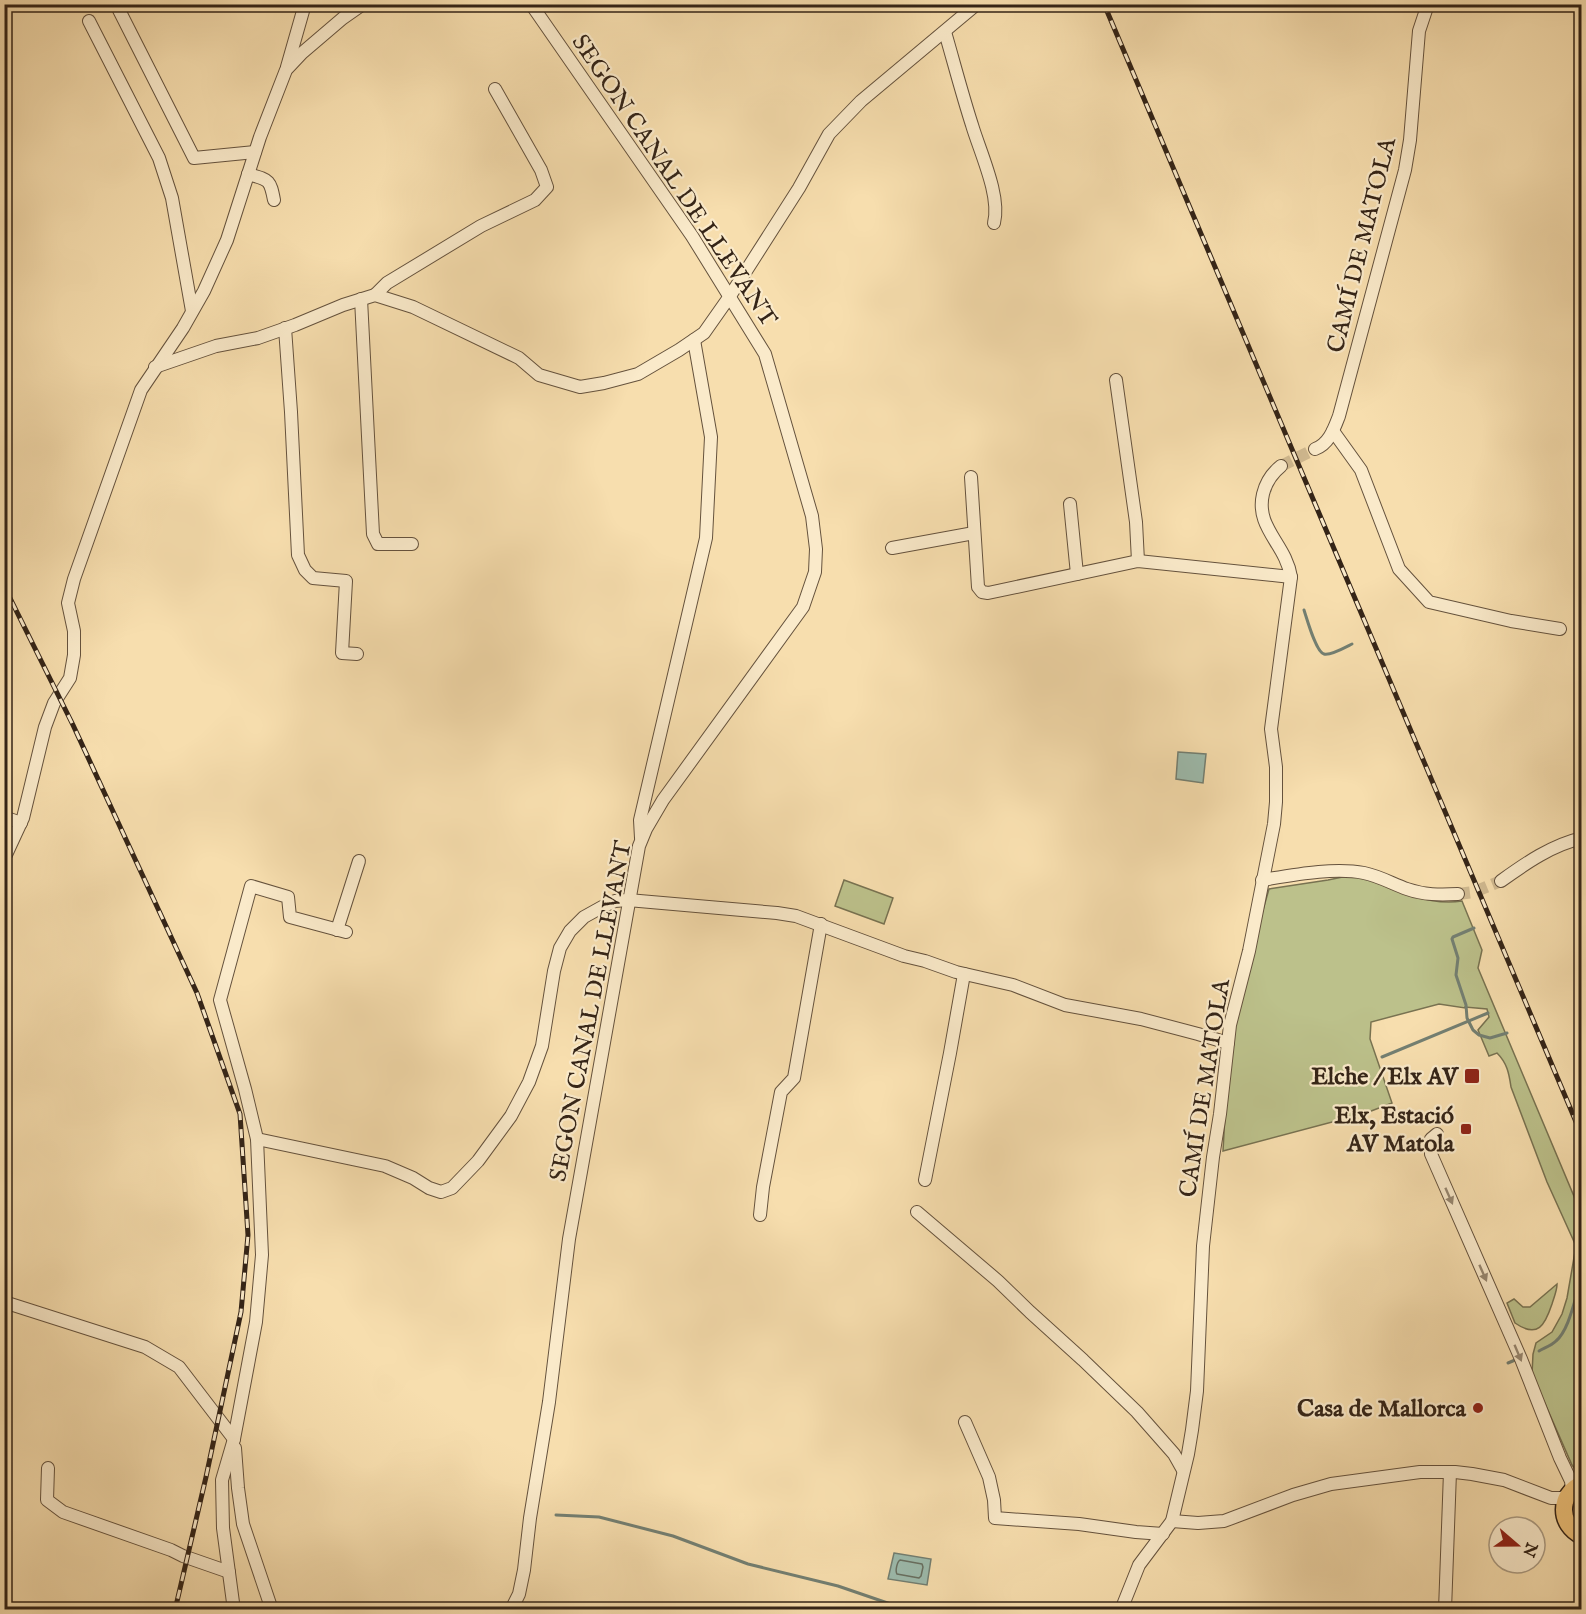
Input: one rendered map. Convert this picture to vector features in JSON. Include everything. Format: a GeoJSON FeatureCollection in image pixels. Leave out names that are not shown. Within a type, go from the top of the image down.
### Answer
{"type":"FeatureCollection","features":[{"type":"Feature","properties":{"kind":"main road"},"geometry":{"type":"LineString","coordinates":[[1576,1488],[1563,1509],[1571,1529],[1581,1536]]}},
{"type":"Feature","properties":{"kind":"street"},"geometry":{"type":"LineString","coordinates":[[4,859],[21,823],[45,728],[54,703],[70,678],[74,655],[74,632],[68,603],[74,579],[130,417],[141,390],[183,328],[204,291],[227,240],[255,152],[286,70],[305,4]]}},
{"type":"Feature","properties":{"kind":"street"},"geometry":{"type":"LineString","coordinates":[[286,70],[310,46],[363,4]]}},
{"type":"Feature","properties":{"kind":"street","name":"SEGON CANAL DE LLEVANT"},"geometry":{"type":"LineString","coordinates":[[511,1610],[519,1594],[524,1570],[549,1402],[569,1239],[628,900],[641,842],[663,800],[803,607],[815,572],[816,549],[812,516],[765,354],[692,236],[531,4]]}},
{"type":"Feature","properties":{"kind":"street"},"geometry":{"type":"LineString","coordinates":[[375,295],[413,307],[519,358],[539,375],[580,387],[638,374],[704,333],[799,188],[829,134],[861,101],[977,4]]}},
{"type":"Feature","properties":{"kind":"street","name":"CAMÍ DE MATOLA"},"geometry":{"type":"LineString","coordinates":[[1315,449],[1322,446],[1333,431],[1339,416],[1405,170],[1410,140],[1419,31],[1428,4]]}},
{"type":"Feature","properties":{"kind":"street"},"geometry":{"type":"LineString","coordinates":[[119,10],[195,158],[255,152]]}},
{"type":"Feature","properties":{"kind":"street"},"geometry":{"type":"LineString","coordinates":[[89,21],[159,158],[172,198],[192,311]]}},
{"type":"Feature","properties":{"kind":"street"},"geometry":{"type":"LineString","coordinates":[[945,32],[988,175],[997,212],[994,223]]}},
{"type":"Feature","properties":{"kind":"street"},"geometry":{"type":"LineString","coordinates":[[155,367],[216,346],[258,338],[375,295],[387,283],[481,226],[535,200],[547,187],[541,170],[495,89]]}},
{"type":"Feature","properties":{"kind":"street"},"geometry":{"type":"LineString","coordinates":[[248,174],[263,178],[271,185],[274,200]]}},
{"type":"Feature","properties":{"kind":"street"},"geometry":{"type":"LineString","coordinates":[[361,299],[373,534],[378,544],[411,544]]}},
{"type":"Feature","properties":{"kind":"street"},"geometry":{"type":"LineString","coordinates":[[285,328],[298,555],[313,578],[346,581],[342,652],[357,654]]}},
{"type":"Feature","properties":{"kind":"street"},"geometry":{"type":"LineString","coordinates":[[641,842],[640,820],[706,538],[711,437],[694,340]]}},
{"type":"Feature","properties":{"kind":"street"},"geometry":{"type":"LineString","coordinates":[[1116,380],[1136,522],[1138,561]]}},
{"type":"Feature","properties":{"kind":"street"},"geometry":{"type":"LineString","coordinates":[[1333,431],[1361,470],[1399,569],[1430,602],[1511,621],[1560,629]]}},
{"type":"Feature","properties":{"kind":"street","name":"CAMÍ DE MATOLA"},"geometry":{"type":"LineString","coordinates":[[1121,1610],[1139,1565],[1172,1521],[1188,1454],[1197,1391],[1203,1246],[1227,1043],[1249,951],[1274,824],[1276,802],[1276,767],[1271,729],[1291,577],[1289,565],[1267,528],[1261,512],[1268,479],[1281,466]]}},
{"type":"Feature","properties":{"kind":"street"},"geometry":{"type":"LineString","coordinates":[[970,477],[978,587],[982,592],[988,593],[1138,561],[1291,577]]}},
{"type":"Feature","properties":{"kind":"street"},"geometry":{"type":"LineString","coordinates":[[1070,504],[1077,574]]}},
{"type":"Feature","properties":{"kind":"street"},"geometry":{"type":"LineString","coordinates":[[892,548],[974,533]]}},
{"type":"Feature","properties":{"kind":"street"},"geometry":{"type":"LineString","coordinates":[[4,817],[21,823]]}},
{"type":"Feature","properties":{"kind":"street"},"geometry":{"type":"LineString","coordinates":[[1501,881],[1561,844],[1581,838]]}},
{"type":"Feature","properties":{"kind":"street"},"geometry":{"type":"LineString","coordinates":[[234,1610],[223,1528],[222,1480],[234,1439],[256,1322],[262,1255],[257,1139],[220,1000],[251,886],[288,897],[290,917],[341,931],[359,861]]}},
{"type":"Feature","properties":{"kind":"street"},"geometry":{"type":"LineString","coordinates":[[1263,880],[1303,874],[1362,873],[1425,894],[1458,894]]}},
{"type":"Feature","properties":{"kind":"street"},"geometry":{"type":"LineString","coordinates":[[257,1139],[385,1166],[441,1192],[452,1188],[478,1161],[511,1116],[530,1082],[542,1046],[552,980],[560,948],[570,931],[584,917],[615,901],[628,900],[796,916],[904,956],[964,974],[1013,985],[1065,1005],[1141,1019],[1227,1043]]}},
{"type":"Feature","properties":{"kind":"street"},"geometry":{"type":"LineString","coordinates":[[760,1215],[781,1092],[794,1078],[821,924]]}},
{"type":"Feature","properties":{"kind":"street"},"geometry":{"type":"LineString","coordinates":[[925,1180],[964,974]]}},
{"type":"Feature","properties":{"kind":"street"},"geometry":{"type":"LineString","coordinates":[[1172,1521],[1198,1523],[1224,1521],[1293,1495],[1331,1484],[1419,1472],[1450,1472],[1491,1477],[1556,1498],[1576,1488],[1564,1468],[1528,1378],[1431,1154],[1431,1139],[1437,1134]]}},
{"type":"Feature","properties":{"kind":"street"},"geometry":{"type":"LineString","coordinates":[[917,1212],[998,1281],[1137,1412],[1174,1455],[1183,1470]]}},
{"type":"Feature","properties":{"kind":"street"},"geometry":{"type":"LineString","coordinates":[[4,1302],[145,1347],[179,1367],[234,1439],[243,1524],[272,1610]]}},
{"type":"Feature","properties":{"kind":"street"},"geometry":{"type":"LineString","coordinates":[[965,1422],[989,1477],[995,1518],[1068,1523],[1163,1534]]}},
{"type":"Feature","properties":{"kind":"street"},"geometry":{"type":"LineString","coordinates":[[48,1468],[47,1500],[63,1512],[229,1572]]}},
{"type":"Feature","properties":{"kind":"street"},"geometry":{"type":"LineString","coordinates":[[1445,1610],[1450,1472]]}},
{"type":"Feature","properties":{"kind":"street"},"geometry":{"type":"LineString","coordinates":[[1540,1494],[1564,1516]]}},
{"type":"Feature","properties":{"kind":"green space"},"geometry":{"type":"Polygon","coordinates":[[[1362,873],[1423,899],[1462,901],[1482,950],[1478,968],[1581,1213],[1581,1477],[1572,1465],[1532,1374],[1536,1343],[1552,1332],[1562,1314],[1576,1246],[1547,1182],[1511,1087],[1505,1064],[1497,1053],[1489,1056],[1478,1030],[1489,1017],[1487,1009],[1439,1004],[1371,1022],[1370,1039],[1392,1103],[1366,1113],[1223,1151],[1230,1025],[1269,889],[1362,873]]]}},
{"type":"Feature","properties":{"kind":"green space"},"geometry":{"type":"Polygon","coordinates":[[[844,880],[893,898],[884,924],[835,906],[844,880]]]}},
{"type":"Feature","properties":{"kind":"green space"},"geometry":{"type":"Polygon","coordinates":[[[1557,1284],[1549,1312],[1540,1327],[1530,1330],[1515,1323],[1507,1303],[1514,1299],[1523,1307],[1530,1307],[1557,1284]]]}},
{"type":"Feature","properties":{"kind":"water"},"geometry":{"type":"Polygon","coordinates":[[[1178,752],[1206,754],[1203,783],[1176,779],[1178,752]]]}},
{"type":"Feature","properties":{"kind":"water"},"geometry":{"type":"Polygon","coordinates":[[[894,1553],[931,1559],[927,1585],[888,1579],[894,1553]]]}},
{"type":"Feature","properties":{"kind":"waterway"},"geometry":{"type":"LineString","coordinates":[[1304,610],[1312,635],[1321,652],[1330,654],[1352,644]]}},
{"type":"Feature","properties":{"kind":"waterway"},"geometry":{"type":"LineString","coordinates":[[1474,928],[1452,939],[1458,958],[1456,975],[1466,1005],[1467,1018],[1473,1030],[1479,1035],[1490,1038],[1507,1033]]}},
{"type":"Feature","properties":{"kind":"waterway"},"geometry":{"type":"LineString","coordinates":[[1382,1057],[1488,1013]]}},
{"type":"Feature","properties":{"kind":"waterway"},"geometry":{"type":"LineString","coordinates":[[1539,1351],[1554,1343],[1561,1336],[1572,1312],[1582,1278]]}},
{"type":"Feature","properties":{"kind":"waterway"},"geometry":{"type":"LineString","coordinates":[[1508,1363],[1515,1360]]}},
{"type":"Feature","properties":{"kind":"waterway"},"geometry":{"type":"LineString","coordinates":[[556,1515],[599,1517],[673,1536],[748,1564],[838,1586],[908,1610]]}},
{"type":"Feature","properties":{"kind":"tunnel"},"geometry":{"type":"LineString","coordinates":[[1281,466],[1315,449]]}},
{"type":"Feature","properties":{"kind":"tunnel"},"geometry":{"type":"LineString","coordinates":[[1458,894],[1474,892],[1501,881]]}},
{"type":"Feature","properties":{"kind":"railway"},"geometry":{"type":"LineString","coordinates":[[1104,4],[1582,1136]]}},
{"type":"Feature","properties":{"kind":"railway"},"geometry":{"type":"LineString","coordinates":[[4,586],[73,725],[197,993],[240,1114],[248,1235],[241,1312],[175,1610]]}},
{"type":"Feature","properties":{"kind":"place","name":"Elche / Elx AV"},"geometry":{"type":"Point","coordinates":[1472,1076]}},
{"type":"Feature","properties":{"kind":"place","name":"Elx, Estació AV Matola"},"geometry":{"type":"Point","coordinates":[1466,1129]}},
{"type":"Feature","properties":{"kind":"place","name":"Casa de Mallorca"},"geometry":{"type":"Point","coordinates":[1478,1408]}}]}
